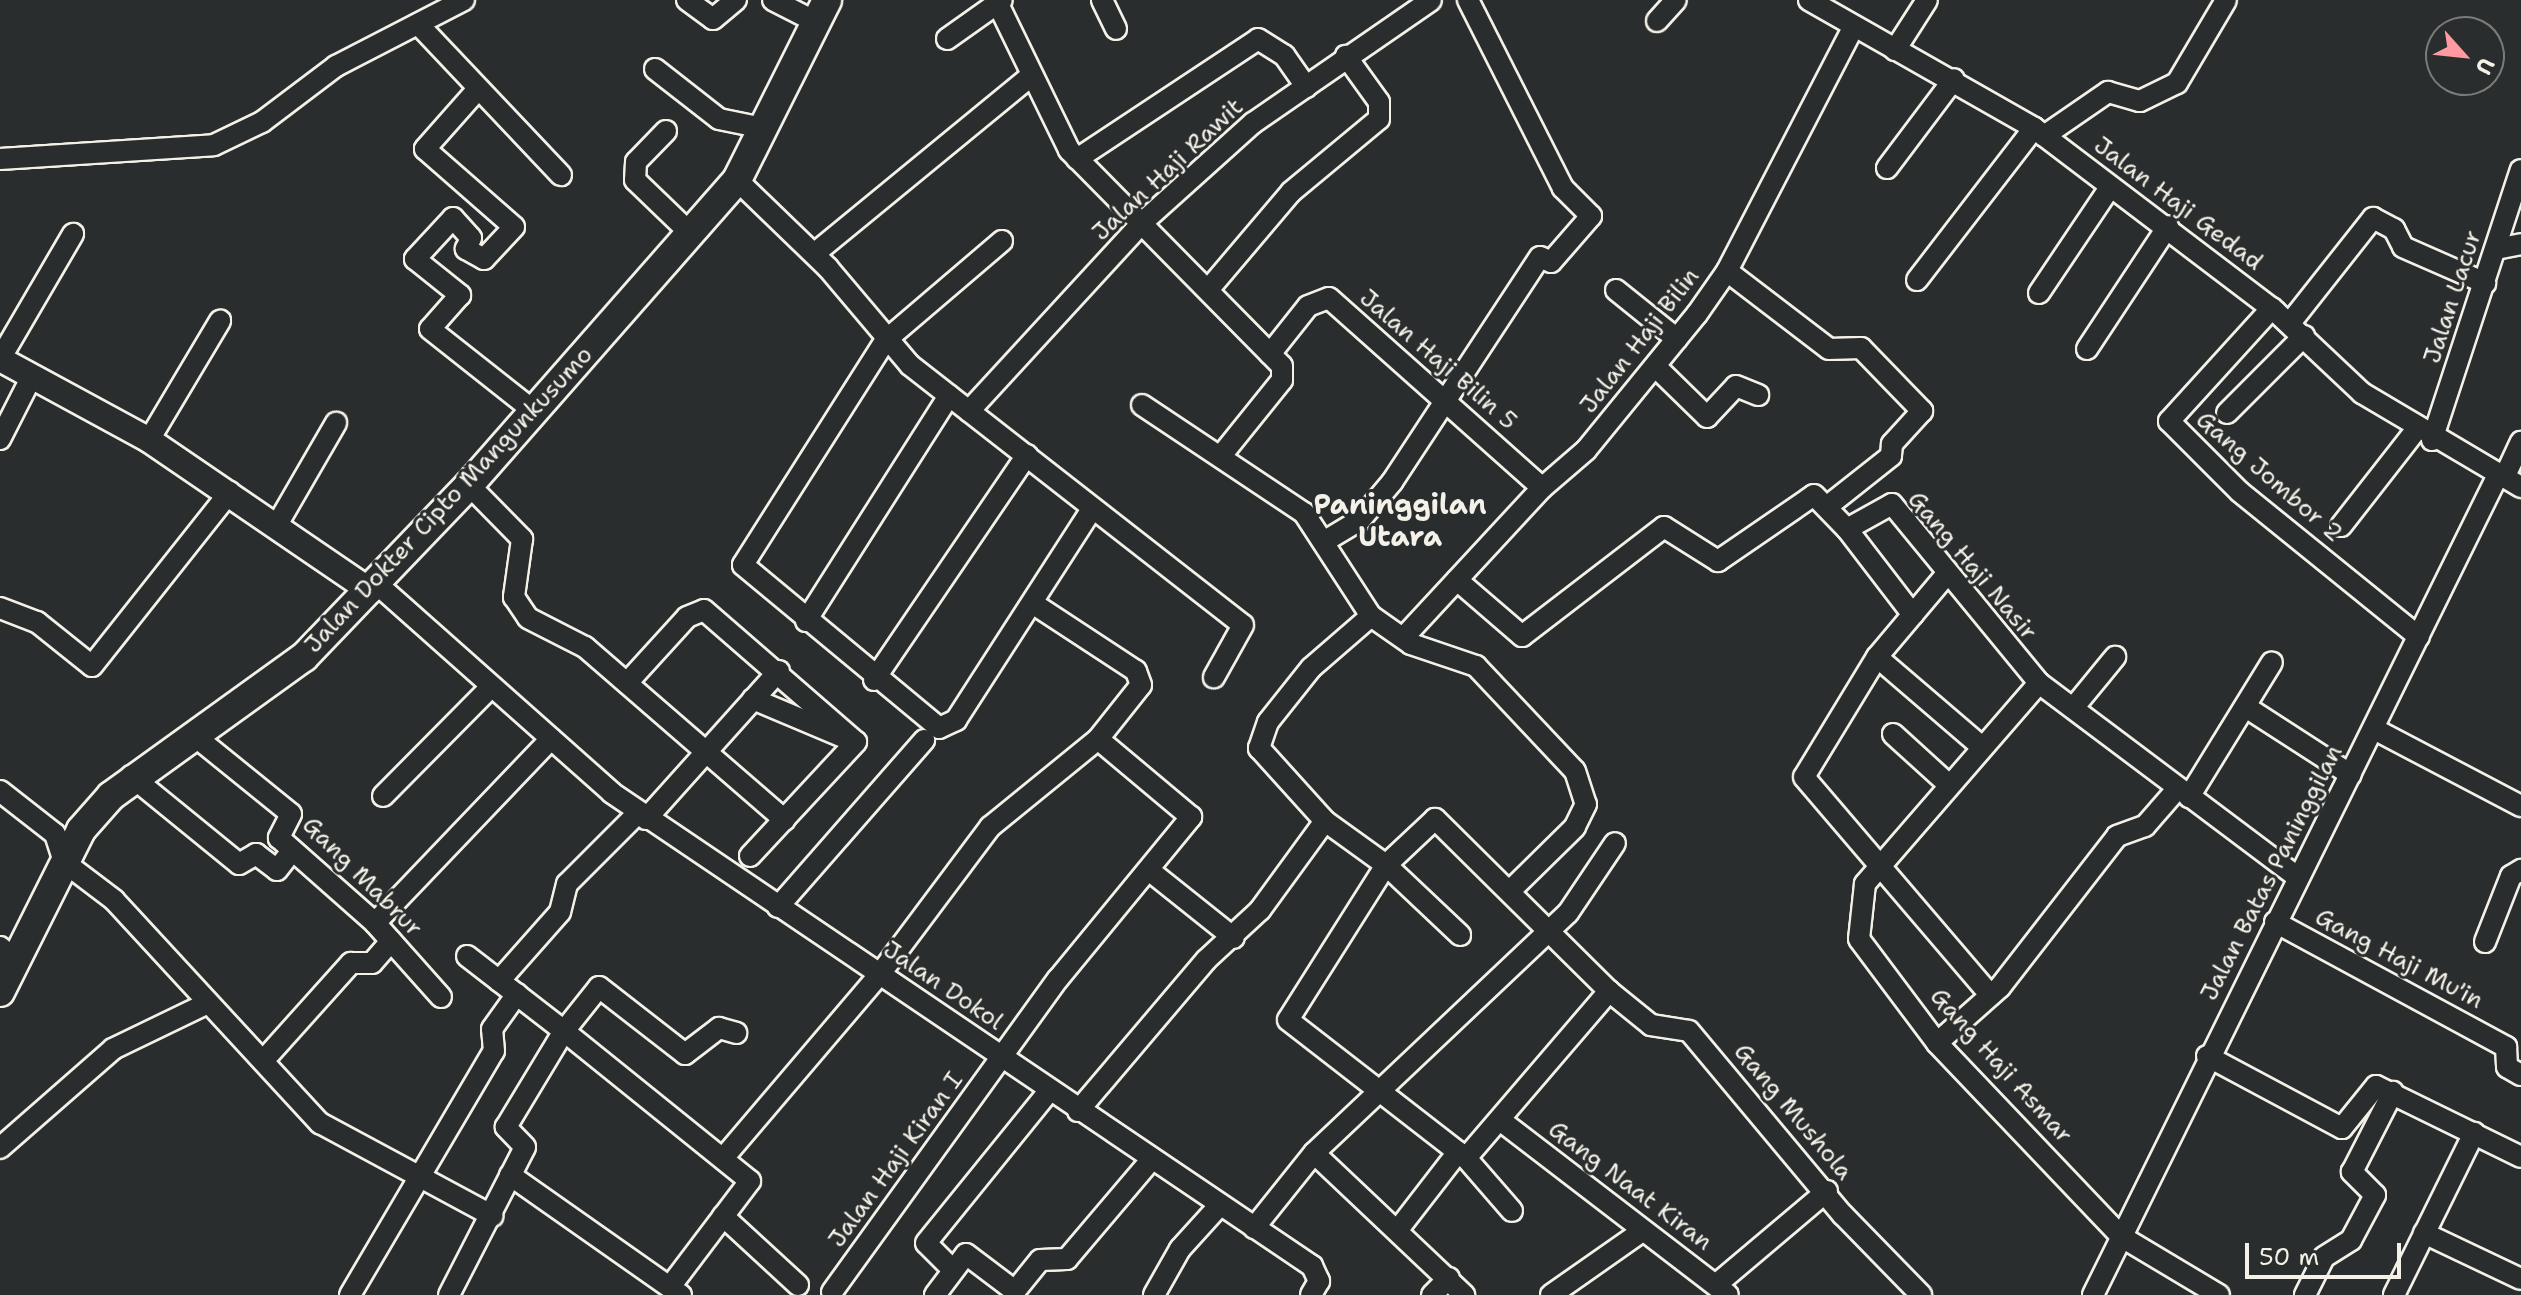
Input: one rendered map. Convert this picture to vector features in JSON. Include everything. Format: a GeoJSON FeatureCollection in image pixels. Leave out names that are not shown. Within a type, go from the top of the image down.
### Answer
{"type":"FeatureCollection","features":[{"type":"Feature","properties":{"kind":"main road","name":"Jalan Dokter Cipto Mangunkusumo"},"geometry":{"type":"LineString","coordinates":[[0,992],[8,954],[81,830],[131,776],[196,737],[304,657],[374,588],[469,485],[737,180],[821,11]]}},
{"type":"Feature","properties":{"kind":"street"},"geometry":{"type":"LineString","coordinates":[[0,159],[214,145],[262,122],[336,66],[464,0]]}},
{"type":"Feature","properties":{"kind":"street"},"geometry":{"type":"LineString","coordinates":[[687,0],[713,19],[736,0]]}},
{"type":"Feature","properties":{"kind":"street"},"geometry":{"type":"LineString","coordinates":[[773,0],[821,11]]}},
{"type":"Feature","properties":{"kind":"street"},"geometry":{"type":"LineString","coordinates":[[1102,0],[1116,29]]}},
{"type":"Feature","properties":{"kind":"street","name":"Jalan Haji Rawit"},"geometry":{"type":"LineString","coordinates":[[969,411],[1143,222],[1253,123],[1431,0]]}},
{"type":"Feature","properties":{"kind":"street"},"geometry":{"type":"LineString","coordinates":[[1325,541],[1360,520],[1447,403],[1485,332],[1540,257],[1551,262],[1591,216],[1563,188],[1468,0]]}},
{"type":"Feature","properties":{"kind":"street"},"geometry":{"type":"LineString","coordinates":[[1657,21],[1676,0]]}},
{"type":"Feature","properties":{"kind":"street","name":"Jalan Haji Gedad"},"geometry":{"type":"LineString","coordinates":[[1810,0],[1853,28],[1954,79],[2039,132],[2109,189],[2168,226],[2272,308],[2362,393],[2424,435],[2507,480]]}},
{"type":"Feature","properties":{"kind":"street"},"geometry":{"type":"LineString","coordinates":[[1895,50],[1927,0]]}},
{"type":"Feature","properties":{"kind":"street"},"geometry":{"type":"LineString","coordinates":[[1917,280],[2039,132],[2108,92],[2140,101],[2177,83],[2226,0]]}},
{"type":"Feature","properties":{"kind":"street"},"geometry":{"type":"LineString","coordinates":[[947,39],[998,1],[1028,78],[1077,159],[1143,222],[1282,366],[1282,380],[1221,456]]}},
{"type":"Feature","properties":{"kind":"street"},"geometry":{"type":"LineString","coordinates":[[418,24],[561,175]]}},
{"type":"Feature","properties":{"kind":"street","name":"Jalan Haji Bilin"},"geometry":{"type":"LineString","coordinates":[[1404,637],[1542,488],[1586,450],[1657,368],[1727,271],[1853,28]]}},
{"type":"Feature","properties":{"kind":"street"},"geometry":{"type":"LineString","coordinates":[[1077,159],[1258,39],[1284,55],[1306,87]]}},
{"type":"Feature","properties":{"kind":"street"},"geometry":{"type":"LineString","coordinates":[[1208,290],[1291,192],[1379,119],[1379,102],[1346,56]]}},
{"type":"Feature","properties":{"kind":"street"},"geometry":{"type":"LineString","coordinates":[[655,69],[719,119],[763,128]]}},
{"type":"Feature","properties":{"kind":"street"},"geometry":{"type":"LineString","coordinates":[[814,254],[1028,78]]}},
{"type":"Feature","properties":{"kind":"street"},"geometry":{"type":"LineString","coordinates":[[1887,168],[1954,79]]}},
{"type":"Feature","properties":{"kind":"street"},"geometry":{"type":"LineString","coordinates":[[478,89],[425,149],[514,227],[484,259],[466,249],[471,238],[453,218],[415,259],[460,295],[430,329],[534,411]]}},
{"type":"Feature","properties":{"kind":"street"},"geometry":{"type":"LineString","coordinates":[[666,131],[636,162],[635,180],[690,233]]}},
{"type":"Feature","properties":{"kind":"street","name":"Jalan Lacur"},"geometry":{"type":"LineString","coordinates":[[2341,526],[2424,435],[2485,283],[2521,170]]}},
{"type":"Feature","properties":{"kind":"street"},"geometry":{"type":"LineString","coordinates":[[737,180],[814,254],[885,341],[949,396],[1243,625],[1214,677]]}},
{"type":"Feature","properties":{"kind":"street"},"geometry":{"type":"LineString","coordinates":[[2039,293],[2109,189]]}},
{"type":"Feature","properties":{"kind":"street"},"geometry":{"type":"LineString","coordinates":[[2227,413],[2297,330],[2373,218],[2394,229],[2403,247],[2485,283]]}},
{"type":"Feature","properties":{"kind":"street"},"geometry":{"type":"LineString","coordinates":[[2087,349],[2168,226]]}},
{"type":"Feature","properties":{"kind":"street"},"geometry":{"type":"LineString","coordinates":[[73,234],[0,359],[149,440],[374,588]]}},
{"type":"Feature","properties":{"kind":"street"},"geometry":{"type":"LineString","coordinates":[[1002,241],[885,341],[743,565],[874,680],[927,724],[939,728],[956,720],[1034,604],[1092,509]]}},
{"type":"Feature","properties":{"kind":"street"},"geometry":{"type":"LineString","coordinates":[[2496,249],[2521,244]]}},
{"type":"Feature","properties":{"kind":"street"},"geometry":{"type":"LineString","coordinates":[[1727,271],[1829,349],[1861,348],[1922,411],[1892,444],[1891,456],[1828,506]]}},
{"type":"Feature","properties":{"kind":"street"},"geometry":{"type":"LineString","coordinates":[[1616,290],[1677,339]]}},
{"type":"Feature","properties":{"kind":"street","name":"Jalan Haji Bilin 5"},"geometry":{"type":"LineString","coordinates":[[1270,354],[1322,296],[1542,488]]}},
{"type":"Feature","properties":{"kind":"street","name":"Gang Jombor 2"},"geometry":{"type":"LineString","coordinates":[[2272,308],[2169,421],[2240,492],[2419,637]]}},
{"type":"Feature","properties":{"kind":"street"},"geometry":{"type":"LineString","coordinates":[[149,440],[220,321]]}},
{"type":"Feature","properties":{"kind":"street"},"geometry":{"type":"LineString","coordinates":[[1657,368],[1707,417],[1736,386],[1758,395]]}},
{"type":"Feature","properties":{"kind":"street"},"geometry":{"type":"LineString","coordinates":[[0,439],[32,376]]}},
{"type":"Feature","properties":{"kind":"street"},"geometry":{"type":"LineString","coordinates":[[806,621],[949,396]]}},
{"type":"Feature","properties":{"kind":"street"},"geometry":{"type":"LineString","coordinates":[[1142,405],[1304,513],[1371,616],[1404,637],[1485,673],[1586,790],[1575,827],[1511,890]]}},
{"type":"Feature","properties":{"kind":"street"},"geometry":{"type":"LineString","coordinates":[[278,523],[336,423]]}},
{"type":"Feature","properties":{"kind":"street","name":"Jalan Batas Paninggilan"},"geometry":{"type":"LineString","coordinates":[[2093,1295],[2207,1056],[2297,877],[2376,730],[2419,637],[2507,480],[2521,442]]}},
{"type":"Feature","properties":{"kind":"street"},"geometry":{"type":"LineString","coordinates":[[874,680],[1027,455]]}},
{"type":"Feature","properties":{"kind":"street"},"geometry":{"type":"LineString","coordinates":[[469,485],[522,539],[514,597],[528,618],[585,647],[785,820]]}},
{"type":"Feature","properties":{"kind":"street"},"geometry":{"type":"LineString","coordinates":[[0,608],[37,622],[92,666],[230,492]]}},
{"type":"Feature","properties":{"kind":"street"},"geometry":{"type":"LineString","coordinates":[[1457,580],[1522,636],[1664,527],[1718,561],[1814,495],[1847,529],[1913,615]]}},
{"type":"Feature","properties":{"kind":"street","name":"Gang Haji Nasir"},"geometry":{"type":"LineString","coordinates":[[1847,529],[1892,504],[1946,575],[2039,683],[2297,877]]}},
{"type":"Feature","properties":{"kind":"street"},"geometry":{"type":"LineString","coordinates":[[1946,575],[1877,657],[1804,777],[1882,862],[1990,995]]}},
{"type":"Feature","properties":{"kind":"street","name":"Jalan Dokol"},"geometry":{"type":"LineString","coordinates":[[374,588],[642,816],[1312,1266],[1319,1281],[1311,1295]]}},
{"type":"Feature","properties":{"kind":"street"},"geometry":{"type":"LineString","coordinates":[[725,1156],[880,974],[990,827],[1098,739],[1141,685],[1141,675],[1034,604]]}},
{"type":"Feature","properties":{"kind":"street"},"geometry":{"type":"LineString","coordinates":[[627,683],[687,617],[704,610],[779,671],[856,742]]}},
{"type":"Feature","properties":{"kind":"street"},"geometry":{"type":"LineString","coordinates":[[1371,616],[1311,668],[1261,736],[1262,759],[1325,821],[1386,865],[1460,935]]}},
{"type":"Feature","properties":{"kind":"street"},"geometry":{"type":"LineString","coordinates":[[1877,657],[1982,747]]}},
{"type":"Feature","properties":{"kind":"street"},"geometry":{"type":"LineString","coordinates":[[2074,707],[2115,657]]}},
{"type":"Feature","properties":{"kind":"street"},"geometry":{"type":"LineString","coordinates":[[1937,1043],[1990,995],[2117,836],[2145,826],[2183,793],[2249,709],[2272,662]]}},
{"type":"Feature","properties":{"kind":"street"},"geometry":{"type":"LineString","coordinates":[[499,981],[560,912],[567,884],[642,816],[779,671]]}},
{"type":"Feature","properties":{"kind":"street","name":"Gang Haji Asmar"},"geometry":{"type":"LineString","coordinates":[[2039,683],[1882,862],[1858,900],[1859,939],[1937,1043],[2122,1237],[2219,1295]]}},
{"type":"Feature","properties":{"kind":"street"},"geometry":{"type":"LineString","coordinates":[[383,796],[491,687]]}},
{"type":"Feature","properties":{"kind":"street"},"geometry":{"type":"LineString","coordinates":[[753,699],[856,742]]}},
{"type":"Feature","properties":{"kind":"street"},"geometry":{"type":"LineString","coordinates":[[2249,709],[2351,775]]}},
{"type":"Feature","properties":{"kind":"street"},"geometry":{"type":"LineString","coordinates":[[2376,730],[2521,806]]}},
{"type":"Feature","properties":{"kind":"street"},"geometry":{"type":"LineString","coordinates":[[1893,734],[1949,785]]}},
{"type":"Feature","properties":{"kind":"street","name":"Gang Mabrur"},"geometry":{"type":"LineString","coordinates":[[196,737],[291,814],[279,838],[375,923],[441,997]]}},
{"type":"Feature","properties":{"kind":"street"},"geometry":{"type":"LineString","coordinates":[[375,923],[551,739]]}},
{"type":"Feature","properties":{"kind":"street","name":"Jalan Haji Kiran I"},"geometry":{"type":"LineString","coordinates":[[832,1292],[1002,1058],[1192,813],[1098,739]]}},
{"type":"Feature","properties":{"kind":"street"},"geometry":{"type":"LineString","coordinates":[[778,907],[924,740]]}},
{"type":"Feature","properties":{"kind":"street"},"geometry":{"type":"LineString","coordinates":[[750,856],[856,742]]}},
{"type":"Feature","properties":{"kind":"street"},"geometry":{"type":"LineString","coordinates":[[131,776],[239,864],[256,854],[277,870],[292,851]]}},
{"type":"Feature","properties":{"kind":"street"},"geometry":{"type":"LineString","coordinates":[[0,791],[55,834],[64,862],[114,900],[206,1004],[320,1123],[415,1177],[493,1216]]}},
{"type":"Feature","properties":{"kind":"street","name":"Gang Mushola"},"geometry":{"type":"LineString","coordinates":[[1386,865],[1435,819],[1551,929],[1609,991],[1651,1025],[1689,1031],[1921,1295]]}},
{"type":"Feature","properties":{"kind":"street"},"geometry":{"type":"LineString","coordinates":[[1078,1111],[1206,960],[1234,938],[1325,821]]}},
{"type":"Feature","properties":{"kind":"street"},"geometry":{"type":"LineString","coordinates":[[1254,1228],[1314,1153],[1383,1094],[1551,929],[1615,843]]}},
{"type":"Feature","properties":{"kind":"street"},"geometry":{"type":"LineString","coordinates":[[1386,865],[1288,1020],[1462,1155],[1512,1211]]}},
{"type":"Feature","properties":{"kind":"street"},"geometry":{"type":"LineString","coordinates":[[2485,942],[2511,876],[2521,870]]}},
{"type":"Feature","properties":{"kind":"street"},"geometry":{"type":"LineString","coordinates":[[1150,871],[1234,938]]}},
{"type":"Feature","properties":{"kind":"street","name":"Gang Haji Mu'in"},"geometry":{"type":"LineString","coordinates":[[2275,922],[2506,1047],[2507,1067],[2521,1075]]}},
{"type":"Feature","properties":{"kind":"street"},"geometry":{"type":"LineString","coordinates":[[263,1061],[351,963],[372,963],[391,941]]}},
{"type":"Feature","properties":{"kind":"street"},"geometry":{"type":"LineString","coordinates":[[467,956],[725,1156],[750,1184],[723,1216],[676,1289],[510,1175]]}},
{"type":"Feature","properties":{"kind":"street"},"geometry":{"type":"LineString","coordinates":[[449,1295],[493,1216],[525,1143],[506,1127],[564,1031],[599,987],[685,1054],[719,1028],[736,1033]]}},
{"type":"Feature","properties":{"kind":"street"},"geometry":{"type":"LineString","coordinates":[[1400,1227],[1462,1155],[1500,1120],[1609,991]]}},
{"type":"Feature","properties":{"kind":"street"},"geometry":{"type":"LineString","coordinates":[[350,1295],[415,1177],[494,1051],[492,1029],[517,994]]}},
{"type":"Feature","properties":{"kind":"street"},"geometry":{"type":"LineString","coordinates":[[0,1148],[113,1049],[206,1004]]}},
{"type":"Feature","properties":{"kind":"street"},"geometry":{"type":"LineString","coordinates":[[2207,1056],[2342,1128],[2372,1088],[2393,1092],[2521,1157]]}},
{"type":"Feature","properties":{"kind":"street"},"geometry":{"type":"LineString","coordinates":[[951,1268],[926,1243],[1049,1091]]}},
{"type":"Feature","properties":{"kind":"street"},"geometry":{"type":"LineString","coordinates":[[2305,1295],[2324,1257],[2348,1243],[2375,1195],[2352,1172],[2393,1092]]}},
{"type":"Feature","properties":{"kind":"street","name":"Gang Naat Kiran"},"geometry":{"type":"LineString","coordinates":[[1500,1120],[1641,1232],[1722,1290]]}},
{"type":"Feature","properties":{"kind":"street"},"geometry":{"type":"LineString","coordinates":[[2394,1295],[2474,1133]]}},
{"type":"Feature","properties":{"kind":"street"},"geometry":{"type":"LineString","coordinates":[[1314,1153],[1400,1227],[1464,1295]]}},
{"type":"Feature","properties":{"kind":"street"},"geometry":{"type":"LineString","coordinates":[[935,1295],[951,1268],[970,1255],[1015,1291],[1040,1260],[1067,1259],[1151,1160]]}},
{"type":"Feature","properties":{"kind":"street"},"geometry":{"type":"LineString","coordinates":[[1722,1290],[1827,1191]]}},
{"type":"Feature","properties":{"kind":"street"},"geometry":{"type":"LineString","coordinates":[[1154,1295],[1180,1249],[1219,1206]]}},
{"type":"Feature","properties":{"kind":"street"},"geometry":{"type":"LineString","coordinates":[[723,1216],[798,1285]]}},
{"type":"Feature","properties":{"kind":"street"},"geometry":{"type":"LineString","coordinates":[[1551,1295],[1641,1232]]}},
{"type":"Feature","properties":{"kind":"street"},"geometry":{"type":"LineString","coordinates":[[2424,1233],[2521,1279]]}},
{"type":"Feature","properties":{"kind":"street"},"geometry":{"type":"LineString","coordinates":[[1432,1295],[1449,1278]]}},
{"type":"Feature","properties":{"kind":"district","name":"Paninggilan Utara"},"geometry":{"type":"Point","coordinates":[1400,520]}}]}
